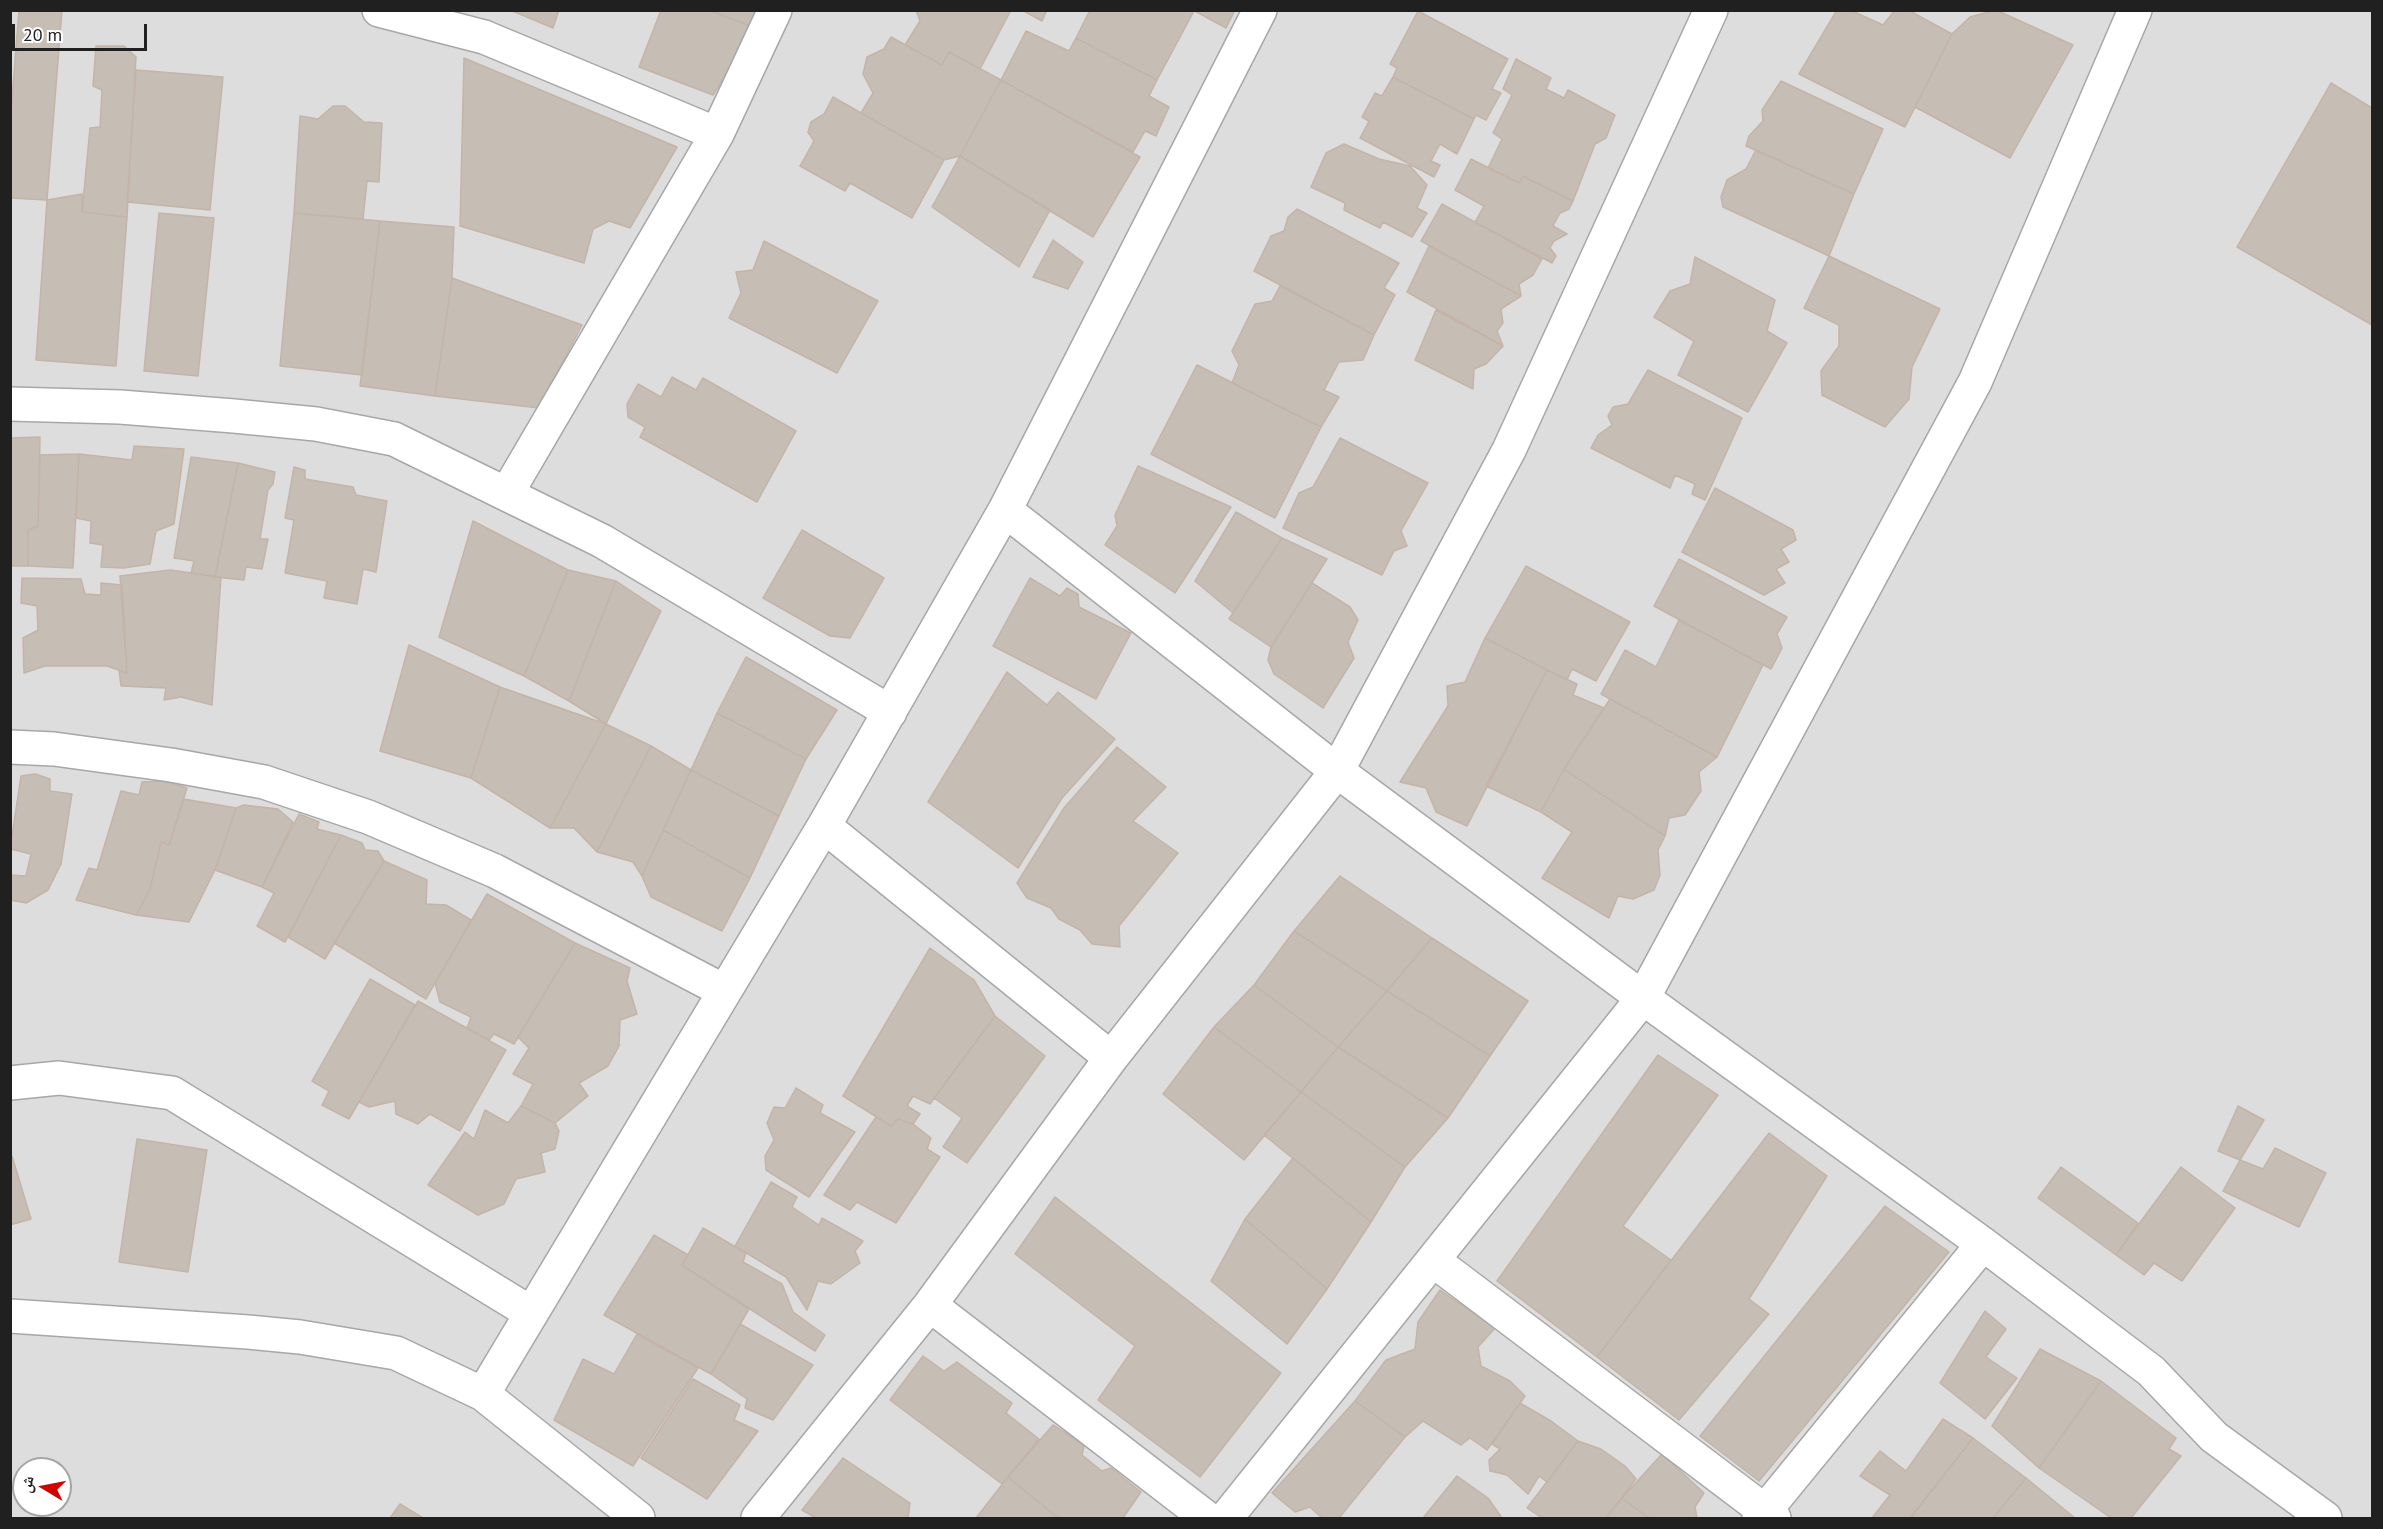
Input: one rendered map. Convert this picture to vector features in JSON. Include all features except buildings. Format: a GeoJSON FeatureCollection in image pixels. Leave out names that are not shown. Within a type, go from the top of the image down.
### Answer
{"type":"FeatureCollection","features":[{"type":"Feature","properties":{"kind":"street"},"geometry":{"type":"LineString","coordinates":[[379,10],[484,37],[717,134]]}},
{"type":"Feature","properties":{"kind":"street"},"geometry":{"type":"LineString","coordinates":[[507,493],[717,134],[775,10]]}},
{"type":"Feature","properties":{"kind":"street"},"geometry":{"type":"LineString","coordinates":[[483,1394],[824,826],[1005,510],[1260,10]]}},
{"type":"Feature","properties":{"kind":"street"},"geometry":{"type":"LineString","coordinates":[[758,1518],[930,1305],[1111,1058],[1337,771],[1509,450],[1711,10]]}},
{"type":"Feature","properties":{"kind":"street"},"geometry":{"type":"LineString","coordinates":[[1226,1518],[1643,998],[1975,382],[2136,10]]}},
{"type":"Feature","properties":{"kind":"street"},"geometry":{"type":"LineString","coordinates":[[10,404],[120,407],[316,424],[394,439],[602,542],[890,712]]}},
{"type":"Feature","properties":{"kind":"street"},"geometry":{"type":"LineString","coordinates":[[1005,510],[1337,771],[1643,998],[1983,1244],[2151,1371],[2214,1437],[2325,1518]]}},
{"type":"Feature","properties":{"kind":"street"},"geometry":{"type":"LineString","coordinates":[[10,747],[54,749],[171,765],[253,780],[368,816],[495,871],[724,991]]}},
{"type":"Feature","properties":{"kind":"street"},"geometry":{"type":"LineString","coordinates":[[824,826],[1111,1058]]}},
{"type":"Feature","properties":{"kind":"street"},"geometry":{"type":"LineString","coordinates":[[10,1083],[60,1078],[172,1093],[531,1313]]}},
{"type":"Feature","properties":{"kind":"street"},"geometry":{"type":"LineString","coordinates":[[1434,1261],[1766,1516],[1983,1244]]}},
{"type":"Feature","properties":{"kind":"street"},"geometry":{"type":"LineString","coordinates":[[930,1305],[1207,1518]]}},
{"type":"Feature","properties":{"kind":"street"},"geometry":{"type":"LineString","coordinates":[[10,1316],[300,1337],[396,1353],[483,1394],[638,1518]]}},
{"type":"Feature","properties":{"kind":"shaded area"},"geometry":{"type":"Polygon","coordinates":[[[10,11],[2372,11],[2372,1518],[11,1518],[10,11]]]}}]}
